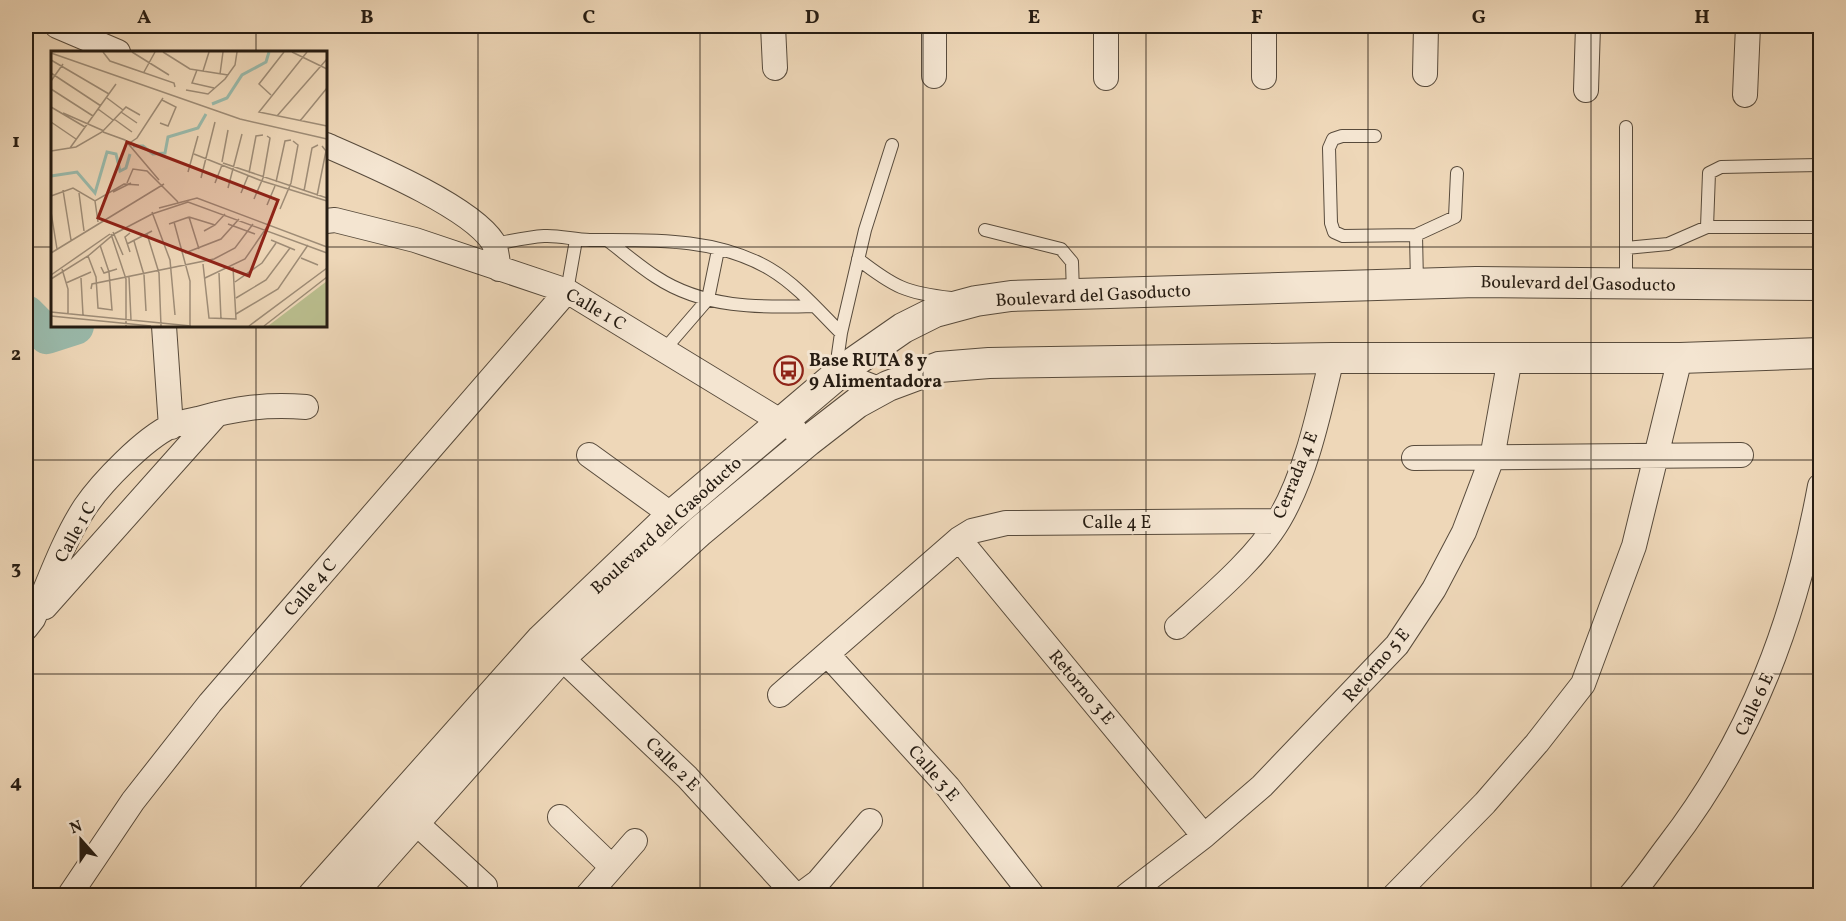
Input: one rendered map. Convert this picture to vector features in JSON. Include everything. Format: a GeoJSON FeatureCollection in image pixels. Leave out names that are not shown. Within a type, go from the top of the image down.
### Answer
{"type":"FeatureCollection","features":[{"type":"Feature","properties":{"kind":"street"},"geometry":{"type":"LineString","coordinates":[[57,26],[116,51]]}},
{"type":"Feature","properties":{"kind":"street"},"geometry":{"type":"LineString","coordinates":[[773,26],[775,68]]}},
{"type":"Feature","properties":{"kind":"street"},"geometry":{"type":"LineString","coordinates":[[934,26],[934,76]]}},
{"type":"Feature","properties":{"kind":"street"},"geometry":{"type":"LineString","coordinates":[[1106,26],[1106,78]]}},
{"type":"Feature","properties":{"kind":"street"},"geometry":{"type":"LineString","coordinates":[[1264,26],[1264,77]]}},
{"type":"Feature","properties":{"kind":"street"},"geometry":{"type":"LineString","coordinates":[[1425,74],[1426,26]]}},
{"type":"Feature","properties":{"kind":"street"},"geometry":{"type":"LineString","coordinates":[[1586,90],[1588,26]]}},
{"type":"Feature","properties":{"kind":"street"},"geometry":{"type":"LineString","coordinates":[[1745,95],[1748,26]]}},
{"type":"Feature","properties":{"kind":"street"},"geometry":{"type":"LineString","coordinates":[[327,145],[375,166],[471,218],[494,244],[499,269]]}},
{"type":"Feature","properties":{"kind":"street","name":"Calle 1 C"},"geometry":{"type":"LineString","coordinates":[[327,221],[335,220],[415,240],[567,291],[783,421],[808,441]]}},
{"type":"Feature","properties":{"kind":"street","name":"Boulevard del Gasoducto"},"geometry":{"type":"LineString","coordinates":[[313,896],[552,648],[672,515],[844,369],[903,328],[935,312],[976,301],[1011,296],[1073,294],[1417,284],[1821,285]]}},
{"type":"Feature","properties":{"kind":"street","name":"Calle 4 C"},"geometry":{"type":"LineString","coordinates":[[69,896],[133,801],[210,703],[567,291]]}},
{"type":"Feature","properties":{"kind":"street"},"geometry":{"type":"LineString","coordinates":[[164,327],[171,427]]}},
{"type":"Feature","properties":{"kind":"street","name":"Boulevard del Gasoducto"},"geometry":{"type":"LineString","coordinates":[[349,896],[415,822],[552,648],[857,403],[888,386],[939,367],[989,363],[1332,358],[1680,358],[1821,353]]}},
{"type":"Feature","properties":{"kind":"street","name":"Cerrada 4 E"},"geometry":{"type":"LineString","coordinates":[[1177,627],[1224,584],[1278,521],[1314,429],[1332,358]]}},
{"type":"Feature","properties":{"kind":"street","name":"Retorno 5 E"},"geometry":{"type":"LineString","coordinates":[[1126,896],[1204,836],[1269,778],[1397,645],[1434,590],[1464,532],[1492,458],[1510,358]]}},
{"type":"Feature","properties":{"kind":"street"},"geometry":{"type":"LineString","coordinates":[[1394,896],[1485,803],[1537,743],[1583,684],[1634,546],[1658,456],[1680,358]]}},
{"type":"Feature","properties":{"kind":"street","name":"Calle 1 C"},"geometry":{"type":"LineString","coordinates":[[29,624],[85,508],[134,454],[171,427],[246,406],[306,407]]}},
{"type":"Feature","properties":{"kind":"street"},"geometry":{"type":"LineString","coordinates":[[29,624],[217,414]]}},
{"type":"Feature","properties":{"kind":"street"},"geometry":{"type":"LineString","coordinates":[[589,455],[672,515]]}},
{"type":"Feature","properties":{"kind":"street"},"geometry":{"type":"LineString","coordinates":[[1414,458],[1742,455]]}},
{"type":"Feature","properties":{"kind":"street","name":"Calle 6 E"},"geometry":{"type":"LineString","coordinates":[[1634,894],[1685,825],[1727,760],[1762,689],[1788,623],[1809,550],[1821,486]]}},
{"type":"Feature","properties":{"kind":"street","name":"Calle 4 E"},"geometry":{"type":"LineString","coordinates":[[959,539],[988,526],[1006,523],[1278,521]]}},
{"type":"Feature","properties":{"kind":"street"},"geometry":{"type":"LineString","coordinates":[[780,695],[959,539]]}},
{"type":"Feature","properties":{"kind":"street","name":"Retorno 3 E"},"geometry":{"type":"LineString","coordinates":[[959,539],[1204,836]]}},
{"type":"Feature","properties":{"kind":"street","name":"Calle 2 E"},"geometry":{"type":"LineString","coordinates":[[552,648],[687,777],[798,896]]}},
{"type":"Feature","properties":{"kind":"street","name":"Calle 3 E"},"geometry":{"type":"LineString","coordinates":[[828,655],[948,787],[1034,896]]}},
{"type":"Feature","properties":{"kind":"street"},"geometry":{"type":"LineString","coordinates":[[560,818],[612,867]]}},
{"type":"Feature","properties":{"kind":"street"},"geometry":{"type":"LineString","coordinates":[[798,896],[818,882],[870,821]]}},
{"type":"Feature","properties":{"kind":"street"},"geometry":{"type":"LineString","coordinates":[[415,822],[484,885]]}},
{"type":"Feature","properties":{"kind":"street"},"geometry":{"type":"LineString","coordinates":[[588,895],[635,841]]}},
{"type":"Feature","properties":{"kind":"lane"},"geometry":{"type":"LineString","coordinates":[[1626,127],[1626,283]]}},
{"type":"Feature","properties":{"kind":"lane"},"geometry":{"type":"LineString","coordinates":[[1375,136],[1342,136],[1333,139],[1329,148],[1331,223],[1334,232],[1343,236],[1416,235],[1455,217],[1457,173]]}},
{"type":"Feature","properties":{"kind":"lane"},"geometry":{"type":"LineString","coordinates":[[888,386],[844,369],[838,354],[858,259],[892,145]]}},
{"type":"Feature","properties":{"kind":"lane"},"geometry":{"type":"LineString","coordinates":[[1707,227],[1708,173],[1721,167],[1821,165]]}},
{"type":"Feature","properties":{"kind":"lane"},"geometry":{"type":"LineString","coordinates":[[1626,248],[1668,244],[1707,227],[1821,227]]}},
{"type":"Feature","properties":{"kind":"lane"},"geometry":{"type":"LineString","coordinates":[[985,230],[1061,249],[1072,262],[1073,294]]}},
{"type":"Feature","properties":{"kind":"lane"},"geometry":{"type":"LineString","coordinates":[[494,244],[546,235],[576,240],[661,240],[743,256],[770,269],[794,286],[841,333]]}},
{"type":"Feature","properties":{"kind":"lane"},"geometry":{"type":"LineString","coordinates":[[1416,235],[1417,284]]}},
{"type":"Feature","properties":{"kind":"lane"},"geometry":{"type":"LineString","coordinates":[[567,291],[576,240]]}},
{"type":"Feature","properties":{"kind":"lane"},"geometry":{"type":"LineString","coordinates":[[607,240],[656,277],[681,290],[708,299],[740,306],[814,306]]}},
{"type":"Feature","properties":{"kind":"lane"},"geometry":{"type":"LineString","coordinates":[[664,350],[708,299],[718,250]]}},
{"type":"Feature","properties":{"kind":"lane"},"geometry":{"type":"LineString","coordinates":[[858,259],[895,287],[924,295],[976,301]]}},
{"type":"Feature","properties":{"kind":"waterway"},"geometry":{"type":"LineString","coordinates":[[26,314],[47,335],[72,327]]}},
{"type":"Feature","properties":{"kind":"place","name":"Base RUTA 8 y 9 Alimentadora"},"geometry":{"type":"Point","coordinates":[788,370]}}]}
